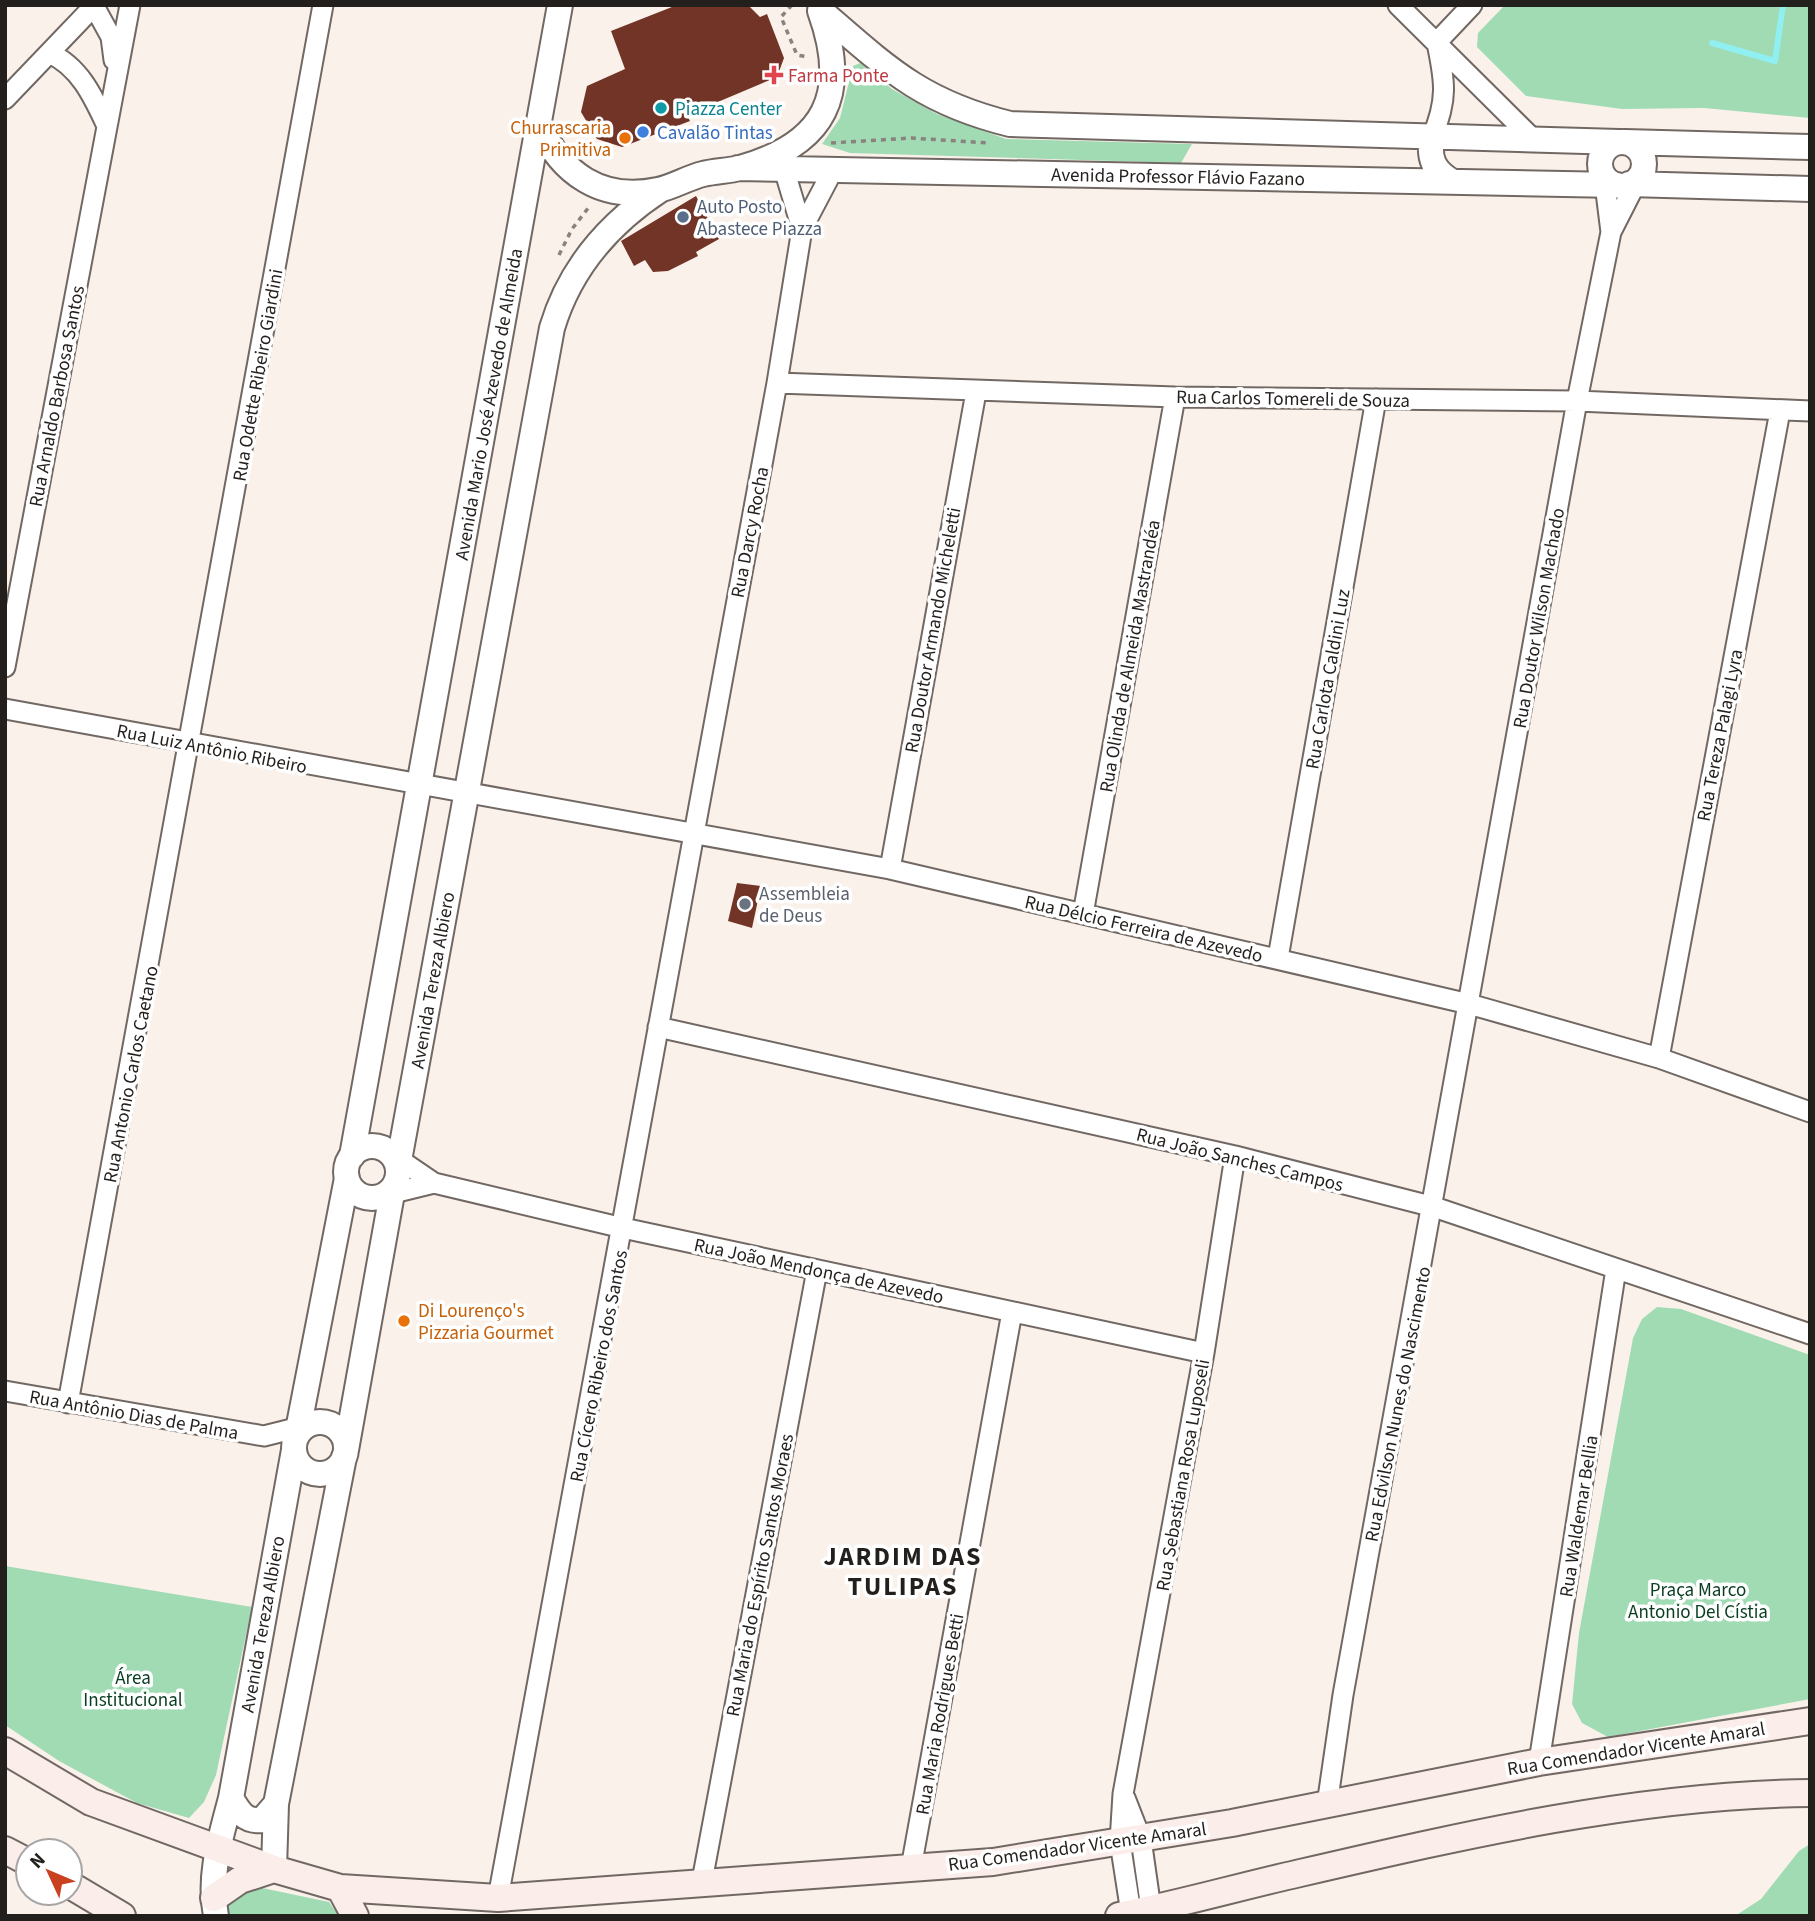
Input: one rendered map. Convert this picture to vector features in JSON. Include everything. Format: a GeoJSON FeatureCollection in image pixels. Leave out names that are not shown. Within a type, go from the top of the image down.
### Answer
{"type":"FeatureCollection","features":[{"type":"Feature","properties":{"kind":"main road","name":"Rua Comendador Vicente Amaral"},"geometry":{"type":"LineString","coordinates":[[5,1751],[91,1802],[274,1869],[340,1888],[498,1898],[702,1881],[993,1862],[1327,1805],[1539,1762],[1810,1721]]}},
{"type":"Feature","properties":{"kind":"main road"},"geometry":{"type":"LineString","coordinates":[[1134,1913],[1551,1819],[1637,1806],[1761,1794],[1810,1793]]}},
{"type":"Feature","properties":{"kind":"main road"},"geometry":{"type":"LineString","coordinates":[[215,1907],[240,1880],[274,1869]]}},
{"type":"Feature","properties":{"kind":"main road"},"geometry":{"type":"LineString","coordinates":[[340,1888],[355,1916]]}},
{"type":"Feature","properties":{"kind":"main road"},"geometry":{"type":"LineString","coordinates":[[84,1893],[122,1916]]}},
{"type":"Feature","properties":{"kind":"street","name":"Rua Arnaldo Barbosa Santos"},"geometry":{"type":"LineString","coordinates":[[5,667],[130,5]]}},
{"type":"Feature","properties":{"kind":"street","name":"Rua Odette Ribeiro Giardini"},"geometry":{"type":"LineString","coordinates":[[191,744],[323,5]]}},
{"type":"Feature","properties":{"kind":"street"},"geometry":{"type":"LineString","coordinates":[[1398,5],[1533,139]]}},
{"type":"Feature","properties":{"kind":"street"},"geometry":{"type":"LineString","coordinates":[[1437,42],[1472,5]]}},
{"type":"Feature","properties":{"kind":"street","name":"Rua Arnaldo Barbosa Santos"},"geometry":{"type":"LineString","coordinates":[[94,6],[111,37],[117,75]]}},
{"type":"Feature","properties":{"kind":"street"},"geometry":{"type":"LineString","coordinates":[[5,99],[94,6]]}},
{"type":"Feature","properties":{"kind":"street"},"geometry":{"type":"LineString","coordinates":[[817,7],[919,91],[957,109],[1010,124],[1810,147]]}},
{"type":"Feature","properties":{"kind":"street"},"geometry":{"type":"LineString","coordinates":[[466,794],[547,355],[559,303],[587,254],[625,215],[660,190],[700,175],[738,168],[787,150],[822,115],[833,81],[834,59],[817,7]]}},
{"type":"Feature","properties":{"kind":"street","name":"Avenida Mario José Azevedo de Almeida"},"geometry":{"type":"LineString","coordinates":[[419,785],[539,124],[554,11]]}},
{"type":"Feature","properties":{"kind":"street"},"geometry":{"type":"LineString","coordinates":[[1437,42],[1446,84],[1443,110],[1432,137],[1430,150],[1433,165],[1441,175],[1453,182]]}},
{"type":"Feature","properties":{"kind":"street"},"geometry":{"type":"LineString","coordinates":[[50,53],[72,67],[96,103],[106,124]]}},
{"type":"Feature","properties":{"kind":"street"},"geometry":{"type":"LineString","coordinates":[[539,124],[556,156],[587,183],[616,191],[660,190]]}},
{"type":"Feature","properties":{"kind":"street"},"geometry":{"type":"LineString","coordinates":[[1622,142],[1636,148],[1643,158],[1622,182],[1600,166],[1601,155],[1608,146],[1622,142]]}},
{"type":"Feature","properties":{"kind":"street","name":"Avenida Professor Flávio Fazano"},"geometry":{"type":"LineString","coordinates":[[738,168],[1453,182],[1622,182],[1810,189]]}},
{"type":"Feature","properties":{"kind":"street","name":"Rua Darcy Rocha"},"geometry":{"type":"LineString","coordinates":[[784,169],[802,229]]}},
{"type":"Feature","properties":{"kind":"street","name":"Rua Darcy Rocha"},"geometry":{"type":"LineString","coordinates":[[692,834],[777,383],[802,229],[833,170]]}},
{"type":"Feature","properties":{"kind":"street","name":"Rua Doutor Wilson Machado"},"geometry":{"type":"LineString","coordinates":[[1469,1004],[1577,401],[1622,182]]}},
{"type":"Feature","properties":{"kind":"street","name":"Rua Doutor Wilson Machado"},"geometry":{"type":"LineString","coordinates":[[1611,232],[1622,182]]}},
{"type":"Feature","properties":{"kind":"street","name":"Rua Carlos Tomereli de Souza"},"geometry":{"type":"LineString","coordinates":[[777,383],[1175,397],[1577,401],[1810,411]]}},
{"type":"Feature","properties":{"kind":"street","name":"Rua Doutor Armando Micheletti"},"geometry":{"type":"LineString","coordinates":[[890,869],[976,392]]}},
{"type":"Feature","properties":{"kind":"street","name":"Rua Olinda de Almeida Mastrandéa"},"geometry":{"type":"LineString","coordinates":[[1083,914],[1175,397]]}},
{"type":"Feature","properties":{"kind":"street","name":"Rua Carlota Caldini Luz"},"geometry":{"type":"LineString","coordinates":[[1278,958],[1376,399]]}},
{"type":"Feature","properties":{"kind":"street","name":"Rua Tereza Palagi Lyra"},"geometry":{"type":"LineString","coordinates":[[1659,1058],[1780,411]]}},
{"type":"Feature","properties":{"kind":"street","name":"Rua Luiz Antônio Ribeiro"},"geometry":{"type":"LineString","coordinates":[[5,709],[466,794]]}},
{"type":"Feature","properties":{"kind":"street","name":"Rua Antonio Carlos Caetano"},"geometry":{"type":"LineString","coordinates":[[68,1404],[191,744]]}},
{"type":"Feature","properties":{"kind":"street","name":"Avenida Tereza Albiero"},"geometry":{"type":"LineString","coordinates":[[217,1849],[230,1802],[419,785]]}},
{"type":"Feature","properties":{"kind":"street","name":"Avenida Tereza Albiero"},"geometry":{"type":"LineString","coordinates":[[274,1869],[276,1804],[345,1454],[392,1176],[466,794]]}},
{"type":"Feature","properties":{"kind":"street","name":"Rua Délcio Ferreira de Azevedo"},"geometry":{"type":"LineString","coordinates":[[466,794],[890,869],[1278,958],[1469,1004],[1659,1058],[1810,1112]]}},
{"type":"Feature","properties":{"kind":"street","name":"Rua Cícero Ribeiro dos Santos"},"geometry":{"type":"LineString","coordinates":[[498,1898],[623,1228],[692,834]]}},
{"type":"Feature","properties":{"kind":"street","name":"Rua Edvilson Nunes do Nascimento"},"geometry":{"type":"LineString","coordinates":[[1327,1805],[1343,1695],[1469,1004]]}},
{"type":"Feature","properties":{"kind":"street","name":"Rua João Sanches Campos"},"geometry":{"type":"LineString","coordinates":[[659,1027],[1235,1156],[1434,1207],[1810,1334]]}},
{"type":"Feature","properties":{"kind":"street"},"geometry":{"type":"LineString","coordinates":[[368,1146],[392,1176],[372,1198],[358,1193],[350,1167],[368,1146]]}},
{"type":"Feature","properties":{"kind":"street","name":"Rua Sebastiana Rosa Luposeli"},"geometry":{"type":"LineString","coordinates":[[1093,1846],[1114,1817],[1124,1794],[1204,1353],[1235,1156]]}},
{"type":"Feature","properties":{"kind":"street","name":"Rua João Mendonça de Azevedo"},"geometry":{"type":"LineString","coordinates":[[392,1176],[434,1183]]}},
{"type":"Feature","properties":{"kind":"street","name":"Rua João Mendonça de Azevedo"},"geometry":{"type":"LineString","coordinates":[[392,1176],[434,1183],[623,1228],[1204,1353]]}},
{"type":"Feature","properties":{"kind":"street","name":"Rua Waldemar Bellia"},"geometry":{"type":"LineString","coordinates":[[1539,1762],[1616,1269]]}},
{"type":"Feature","properties":{"kind":"street","name":"Rua Maria do Espírito Santos Moraes"},"geometry":{"type":"LineString","coordinates":[[702,1881],[817,1270]]}},
{"type":"Feature","properties":{"kind":"street","name":"Rua Maria Rodrigues Betti"},"geometry":{"type":"LineString","coordinates":[[911,1868],[1012,1312]]}},
{"type":"Feature","properties":{"kind":"street","name":"Rua Antônio Dias de Palma"},"geometry":{"type":"LineString","coordinates":[[5,1391],[298,1443]]}},
{"type":"Feature","properties":{"kind":"street"},"geometry":{"type":"LineString","coordinates":[[323,1422],[337,1429],[345,1454],[327,1473],[312,1473],[298,1443],[323,1422]]}},
{"type":"Feature","properties":{"kind":"street","name":"Rua Antônio Dias de Palma"},"geometry":{"type":"LineString","coordinates":[[264,1436],[298,1443]]}},
{"type":"Feature","properties":{"kind":"street"},"geometry":{"type":"LineString","coordinates":[[1124,1794],[1130,1840],[1134,1913]]}},
{"type":"Feature","properties":{"kind":"street"},"geometry":{"type":"LineString","coordinates":[[184,1837],[206,1831],[216,1824],[230,1802],[253,1821],[262,1820],[276,1804]]}},
{"type":"Feature","properties":{"kind":"street"},"geometry":{"type":"LineString","coordinates":[[215,1907],[217,1849]]}},
{"type":"Feature","properties":{"kind":"path"},"geometry":{"type":"LineString","coordinates":[[792,5],[781,17],[797,54]]}},
{"type":"Feature","properties":{"kind":"green space"},"geometry":{"type":"Polygon","coordinates":[[[1505,5],[1810,5],[1810,118],[1704,108],[1622,109],[1526,96],[1477,47],[1478,33],[1505,5]]]}},
{"type":"Feature","properties":{"kind":"green space"},"geometry":{"type":"Polygon","coordinates":[[[860,63],[892,89],[937,114],[1006,139],[1192,144],[1181,163],[850,153],[822,144],[840,118],[853,66],[860,63]]]}},
{"type":"Feature","properties":{"kind":"green space","name":"Praça Marco Antonio Del Cístia"},"geometry":{"type":"Polygon","coordinates":[[[1657,1307],[1681,1309],[1810,1355],[1810,1699],[1608,1737],[1582,1723],[1572,1704],[1579,1633],[1633,1338],[1642,1319],[1657,1307]]]}},
{"type":"Feature","properties":{"kind":"green space","name":"Área Institucional"},"geometry":{"type":"Polygon","coordinates":[[[5,1566],[252,1607],[216,1775],[204,1802],[189,1818],[137,1803],[59,1761],[5,1725],[5,1566]]]}},
{"type":"Feature","properties":{"kind":"green space"},"geometry":{"type":"Polygon","coordinates":[[[1810,1844],[1810,1916],[1735,1916],[1761,1899],[1799,1851],[1810,1844]]]}},
{"type":"Feature","properties":{"kind":"green space"},"geometry":{"type":"Polygon","coordinates":[[[253,1886],[329,1902],[339,1916],[228,1916],[226,1901],[253,1886]]]}},
{"type":"Feature","properties":{"kind":"building"},"geometry":{"type":"Polygon","coordinates":[[[677,5],[748,5],[760,17],[767,14],[784,58],[777,77],[687,115],[690,121],[622,147],[597,139],[581,112],[587,86],[625,69],[611,31],[677,5]]]}},
{"type":"Feature","properties":{"kind":"building","name":"Auto Posto Abastece Piazza"},"geometry":{"type":"Polygon","coordinates":[[[696,196],[719,239],[696,252],[698,256],[668,271],[653,272],[645,260],[634,266],[621,241],[696,196]]]}},
{"type":"Feature","properties":{"kind":"building","name":"Assembleia de Deus"},"geometry":{"type":"Polygon","coordinates":[[[737,883],[761,886],[752,928],[728,921],[737,883]]]}},
{"type":"Feature","properties":{"kind":"waterway"},"geometry":{"type":"LineString","coordinates":[[1712,43],[1775,61],[1783,5]]}},
{"type":"Feature","properties":{"kind":"place","name":"Farma Ponte"},"geometry":{"type":"Point","coordinates":[774,75]}},
{"type":"Feature","properties":{"kind":"place","name":"Piazza Center"},"geometry":{"type":"Point","coordinates":[661,108]}},
{"type":"Feature","properties":{"kind":"place","name":"Cavalão Tintas"},"geometry":{"type":"Point","coordinates":[643,132]}},
{"type":"Feature","properties":{"kind":"place","name":"Churrascaria Primitiva"},"geometry":{"type":"Point","coordinates":[625,138]}},
{"type":"Feature","properties":{"kind":"place","name":"Auto Posto Abastece Piazza"},"geometry":{"type":"Point","coordinates":[683,217]}},
{"type":"Feature","properties":{"kind":"place","name":"Assembleia de Deus"},"geometry":{"type":"Point","coordinates":[745,904]}},
{"type":"Feature","properties":{"kind":"place","name":"Di Lourenço's Pizzaria Gourmet"},"geometry":{"type":"Point","coordinates":[404,1321]}},
{"type":"Feature","properties":{"kind":"district","name":"JARDIM DAS TULIPAS"},"geometry":{"type":"Point","coordinates":[903,1571]}}]}
